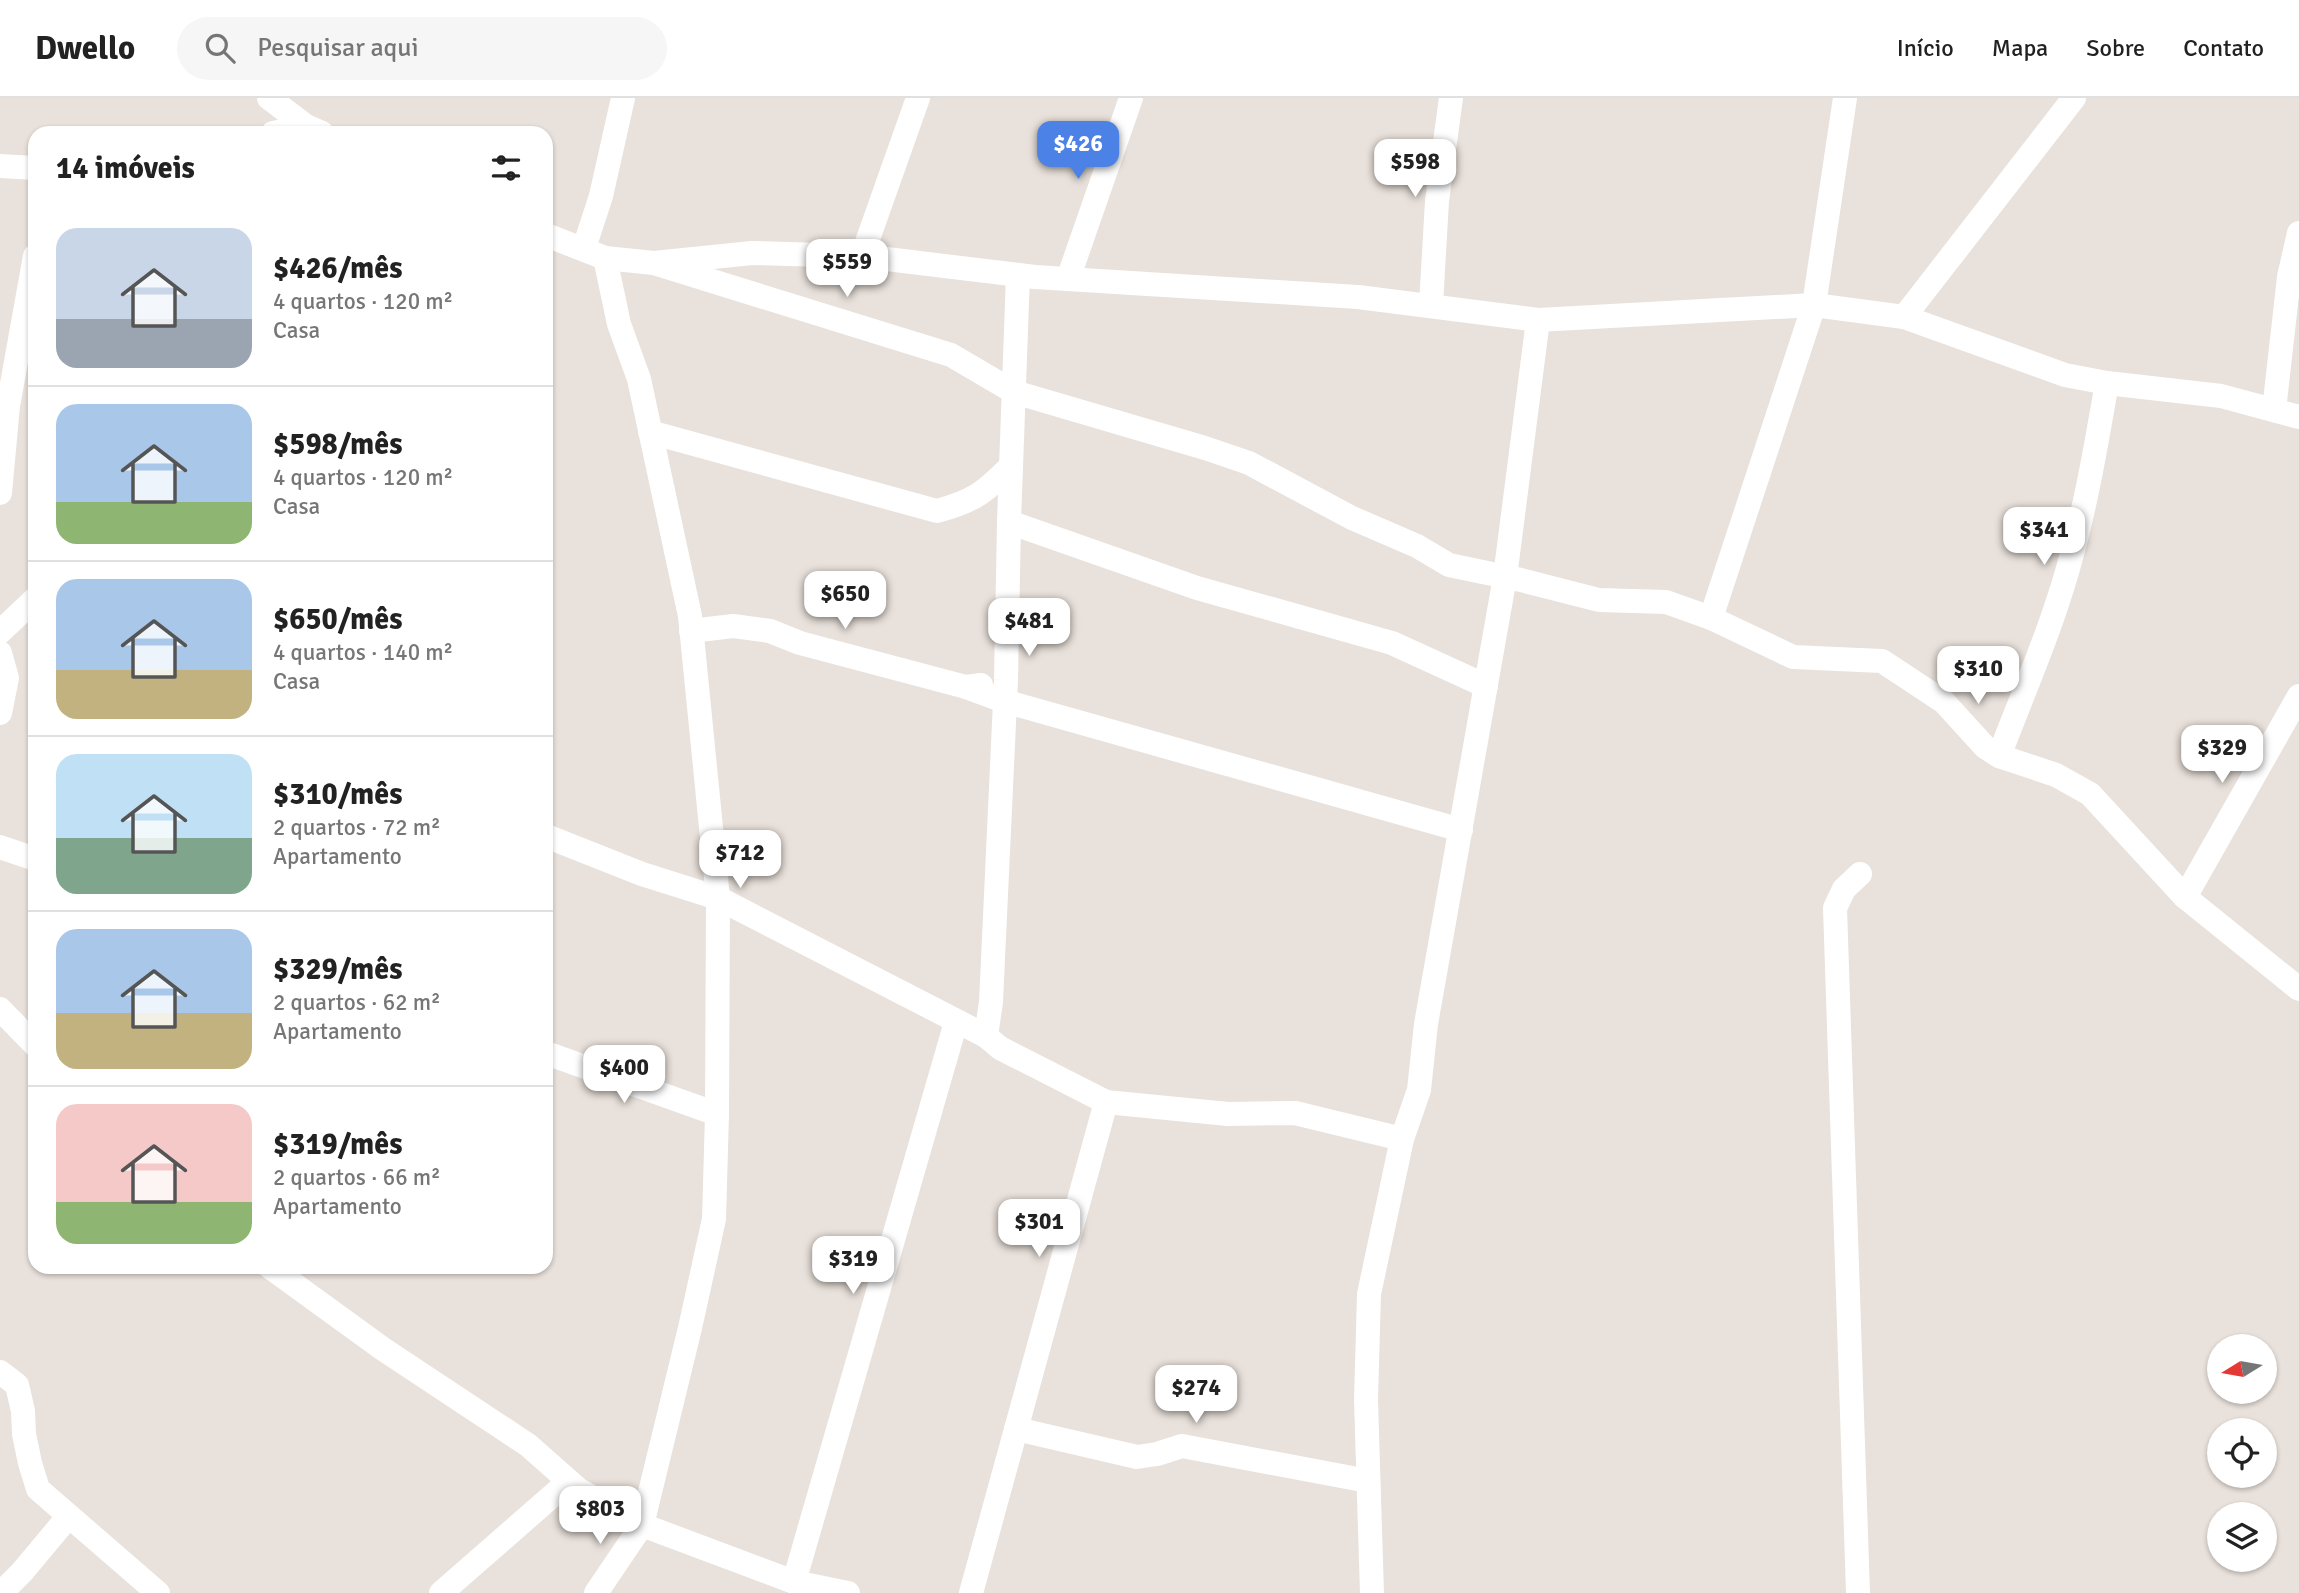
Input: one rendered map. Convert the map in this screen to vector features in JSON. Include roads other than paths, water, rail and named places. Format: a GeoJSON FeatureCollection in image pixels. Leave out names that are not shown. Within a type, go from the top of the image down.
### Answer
{"type":"FeatureCollection","features":[{"type":"Feature","properties":{"kind":"street"},"geometry":{"type":"LineString","coordinates":[[270,98],[310,126]]}},
{"type":"Feature","properties":{"kind":"street"},"geometry":{"type":"LineString","coordinates":[[596,1593],[642,1525],[714,1219],[717,1114],[718,898],[691,631],[639,379],[594,253],[601,196],[624,98]]}},
{"type":"Feature","properties":{"kind":"street"},"geometry":{"type":"LineString","coordinates":[[862,256],[918,98]]}},
{"type":"Feature","properties":{"kind":"street"},"geometry":{"type":"LineString","coordinates":[[1068,279],[1131,98]]}},
{"type":"Feature","properties":{"kind":"street"},"geometry":{"type":"LineString","coordinates":[[1431,305],[1437,201],[1451,98]]}},
{"type":"Feature","properties":{"kind":"street"},"geometry":{"type":"LineString","coordinates":[[1904,317],[2074,98]]}},
{"type":"Feature","properties":{"kind":"street"},"geometry":{"type":"LineString","coordinates":[[1711,618],[1814,305],[1838,101]]}},
{"type":"Feature","properties":{"kind":"street"},"geometry":{"type":"LineString","coordinates":[[0,166],[28,168]]}},
{"type":"Feature","properties":{"kind":"street"},"geometry":{"type":"LineString","coordinates":[[2274,410],[2289,277],[2299,233]]}},
{"type":"Feature","properties":{"kind":"street"},"geometry":{"type":"LineString","coordinates":[[553,238],[594,253],[654,263],[951,355],[1014,392],[1205,447],[1249,463],[1352,518],[1417,546],[1449,565],[1599,600],[1666,602],[1711,618],[1793,657],[1882,661],[1944,702],[1985,747],[1998,756],[2056,775],[2090,794],[2185,897],[2297,982]]}},
{"type":"Feature","properties":{"kind":"street"},"geometry":{"type":"LineString","coordinates":[[654,263],[752,253],[862,256],[1018,275],[1344,296],[1538,320],[1814,305],[1904,317],[2065,375],[2107,383],[2221,396],[2299,417]]}},
{"type":"Feature","properties":{"kind":"street"},"geometry":{"type":"LineString","coordinates":[[986,1036],[991,1002],[1005,691],[1018,275]]}},
{"type":"Feature","properties":{"kind":"street"},"geometry":{"type":"LineString","coordinates":[[0,493],[4,407],[28,290]]}},
{"type":"Feature","properties":{"kind":"street"},"geometry":{"type":"LineString","coordinates":[[1372,1593],[1366,1400],[1369,1294],[1402,1139],[1419,1090],[1426,1024],[1505,577],[1538,320]]}},
{"type":"Feature","properties":{"kind":"street"},"geometry":{"type":"LineString","coordinates":[[1998,756],[2052,618],[2073,553],[2087,494],[2107,383]]}},
{"type":"Feature","properties":{"kind":"street"},"geometry":{"type":"LineString","coordinates":[[650,432],[937,511],[966,503],[987,491],[1011,466]]}},
{"type":"Feature","properties":{"kind":"street"},"geometry":{"type":"LineString","coordinates":[[1009,522],[1197,588],[1392,643],[1486,685]]}},
{"type":"Feature","properties":{"kind":"street"},"geometry":{"type":"LineString","coordinates":[[0,632],[28,606]]}},
{"type":"Feature","properties":{"kind":"street"},"geometry":{"type":"LineString","coordinates":[[691,631],[733,626],[769,631],[800,643],[966,687],[1005,691],[1461,830]]}},
{"type":"Feature","properties":{"kind":"street"},"geometry":{"type":"LineString","coordinates":[[0,653],[7,678],[0,713]]}},
{"type":"Feature","properties":{"kind":"street"},"geometry":{"type":"LineString","coordinates":[[2185,897],[2299,696]]}},
{"type":"Feature","properties":{"kind":"street"},"geometry":{"type":"LineString","coordinates":[[553,839],[642,874],[718,898],[986,1036],[1000,1048],[1106,1102],[1228,1114],[1295,1113],[1402,1139]]}},
{"type":"Feature","properties":{"kind":"street"},"geometry":{"type":"LineString","coordinates":[[0,848],[28,857]]}},
{"type":"Feature","properties":{"kind":"street"},"geometry":{"type":"LineString","coordinates":[[1858,1593],[1835,908],[1844,889],[1860,874]]}},
{"type":"Feature","properties":{"kind":"street"},"geometry":{"type":"LineString","coordinates":[[4,1022],[28,1040]]}},
{"type":"Feature","properties":{"kind":"street"},"geometry":{"type":"LineString","coordinates":[[794,1582],[956,1022]]}},
{"type":"Feature","properties":{"kind":"street"},"geometry":{"type":"LineString","coordinates":[[553,1055],[717,1114]]}},
{"type":"Feature","properties":{"kind":"street"},"geometry":{"type":"LineString","coordinates":[[971,1593],[1106,1102]]}},
{"type":"Feature","properties":{"kind":"street"},"geometry":{"type":"LineString","coordinates":[[281,1274],[383,1349],[527,1445],[568,1482],[642,1525],[794,1582],[848,1593]]}},
{"type":"Feature","properties":{"kind":"street"},"geometry":{"type":"LineString","coordinates":[[0,1372],[17,1385],[23,1411],[24,1434],[38,1489],[158,1593]]}},
{"type":"Feature","properties":{"kind":"street"},"geometry":{"type":"LineString","coordinates":[[1016,1429],[1137,1457],[1182,1446],[1368,1481]]}},
{"type":"Feature","properties":{"kind":"street"},"geometry":{"type":"LineString","coordinates":[[440,1593],[568,1482]]}},
{"type":"Feature","properties":{"kind":"street"},"geometry":{"type":"LineString","coordinates":[[1,1593],[68,1517]]}}]}
